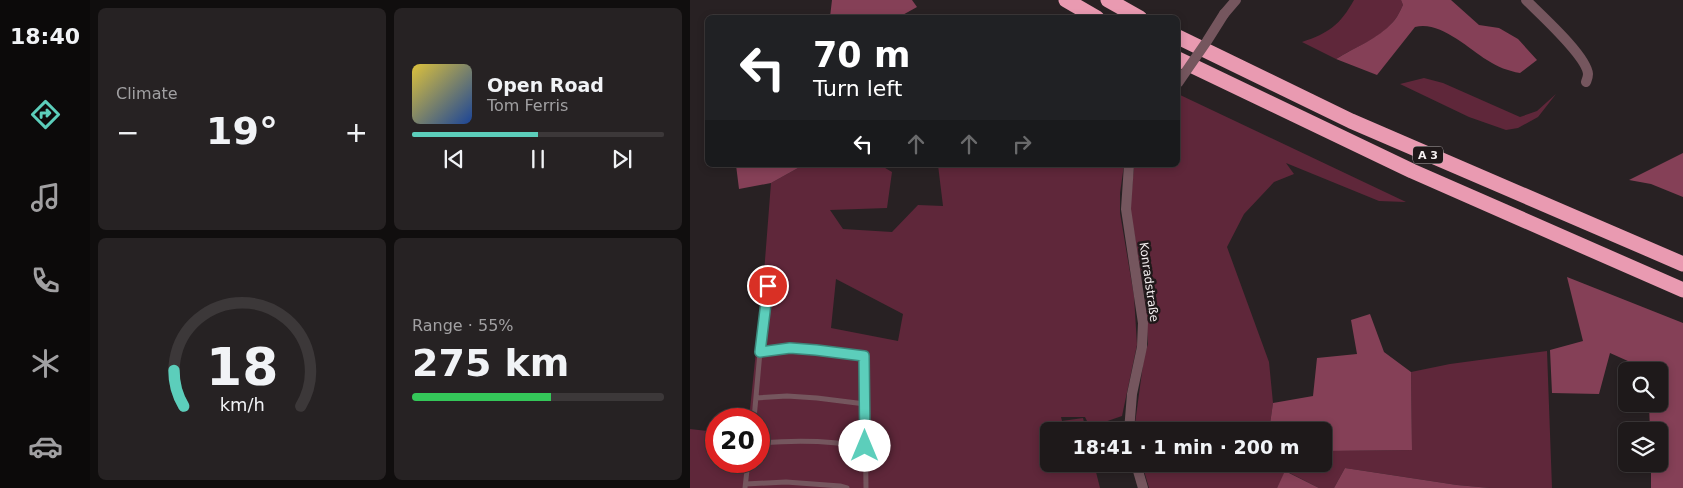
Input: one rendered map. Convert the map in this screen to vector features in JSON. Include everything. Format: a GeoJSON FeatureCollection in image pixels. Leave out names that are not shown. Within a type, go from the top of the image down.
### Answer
{"type":"FeatureCollection","features":[{"type":"Feature","properties":{"kind":"highway"},"geometry":{"type":"LineString","coordinates":[[1066,0],[1093,15]]}},
{"type":"Feature","properties":{"kind":"highway"},"geometry":{"type":"LineString","coordinates":[[1108,0],[1135,15]]}},
{"type":"Feature","properties":{"kind":"highway","name":"A 3"},"geometry":{"type":"LineString","coordinates":[[1180,38],[1350,121],[1683,264]]}},
{"type":"Feature","properties":{"kind":"highway","name":"A 3"},"geometry":{"type":"LineString","coordinates":[[1180,60],[1412,171],[1683,290]]}},
{"type":"Feature","properties":{"kind":"street"},"geometry":{"type":"LineString","coordinates":[[1180,80],[1224,14],[1236,0]]}},
{"type":"Feature","properties":{"kind":"street"},"geometry":{"type":"LineString","coordinates":[[1526,0],[1575,50],[1585,64],[1588,73],[1586,82]]}},
{"type":"Feature","properties":{"kind":"street","name":"Konradstraße"},"geometry":{"type":"LineString","coordinates":[[1129,167],[1126,209],[1143,323],[1142,347],[1132,394],[1129,422]]}},
{"type":"Feature","properties":{"kind":"street"},"geometry":{"type":"LineString","coordinates":[[1138,472],[1143,488]]}},
{"type":"Feature","properties":{"kind":"lane"},"geometry":{"type":"LineString","coordinates":[[755,408],[768,286]]}},
{"type":"Feature","properties":{"kind":"lane"},"geometry":{"type":"LineString","coordinates":[[760,352],[790,348],[864,356],[866,488]]}},
{"type":"Feature","properties":{"kind":"lane"},"geometry":{"type":"LineString","coordinates":[[756,398],[787,396],[865,404]]}},
{"type":"Feature","properties":{"kind":"lane"},"geometry":{"type":"LineString","coordinates":[[770,442],[842,442],[865,446]]}},
{"type":"Feature","properties":{"kind":"lane"},"geometry":{"type":"LineString","coordinates":[[747,473],[745,486],[786,482],[847,488]]}},
{"type":"Feature","properties":{"kind":"shaded area"},"geometry":{"type":"Polygon","coordinates":[[[832,0],[912,0],[917,7],[903,15],[830,15],[832,0]]]}},
{"type":"Feature","properties":{"kind":"shaded area"},"geometry":{"type":"Polygon","coordinates":[[[1354,0],[1401,0],[1403,5],[1394,20],[1381,33],[1336,59],[1302,42],[1320,35],[1333,27],[1344,16],[1354,0]]]}},
{"type":"Feature","properties":{"kind":"shaded area"},"geometry":{"type":"Polygon","coordinates":[[[1401,0],[1451,0],[1479,25],[1499,28],[1518,39],[1537,60],[1520,73],[1511,71],[1491,62],[1453,36],[1424,26],[1415,27],[1377,75],[1336,59],[1387,28],[1400,12],[1403,5],[1401,0]]]}},
{"type":"Feature","properties":{"kind":"shaded area"},"geometry":{"type":"Polygon","coordinates":[[[1424,78],[1443,83],[1520,117],[1537,111],[1556,94],[1538,117],[1518,128],[1506,130],[1469,117],[1400,84],[1424,78]]]}},
{"type":"Feature","properties":{"kind":"shaded area"},"geometry":{"type":"Polygon","coordinates":[[[1180,95],[1406,202],[1379,201],[1286,163],[1294,174],[1274,182],[1244,214],[1227,247],[1269,362],[1273,403],[1270,422],[1135,422],[1144,357],[1148,344],[1145,296],[1130,209],[1134,167],[1180,167],[1180,95]]]}},
{"type":"Feature","properties":{"kind":"shaded area"},"geometry":{"type":"Polygon","coordinates":[[[1683,153],[1683,197],[1651,184],[1629,180],[1683,153]]]}},
{"type":"Feature","properties":{"kind":"shaded area"},"geometry":{"type":"Polygon","coordinates":[[[736,167],[799,167],[771,183],[739,189],[736,167]]]}},
{"type":"Feature","properties":{"kind":"shaded area"},"geometry":{"type":"Polygon","coordinates":[[[799,167],[883,167],[892,172],[887,208],[830,210],[843,229],[892,232],[918,205],[943,206],[938,167],[1124,167],[1120,193],[1120,213],[1134,296],[1137,345],[1122,416],[1105,422],[1088,422],[1085,417],[1061,417],[1062,421],[1083,418],[1084,422],[1040,422],[1040,472],[1096,472],[1100,488],[690,488],[690,429],[705,431],[705,473],[770,473],[770,408],[750,408],[771,183],[799,167]],[[836,279],[831,328],[898,341],[903,314],[836,279]]]}},
{"type":"Feature","properties":{"kind":"shaded area"},"geometry":{"type":"Polygon","coordinates":[[[1567,277],[1683,323],[1683,488],[1651,488],[1651,472],[1668,472],[1668,422],[1650,422],[1649,412],[1668,412],[1668,362],[1630,362],[1610,353],[1599,394],[1552,393],[1550,350],[1583,341],[1567,277]]]}},
{"type":"Feature","properties":{"kind":"shaded area"},"geometry":{"type":"Polygon","coordinates":[[[1370,314],[1384,352],[1411,372],[1412,450],[1332,451],[1332,422],[1270,422],[1273,403],[1313,396],[1317,358],[1357,354],[1351,320],[1370,314]]]}},
{"type":"Feature","properties":{"kind":"shaded area"},"geometry":{"type":"Polygon","coordinates":[[[1547,351],[1552,488],[1490,488],[1457,485],[1345,468],[1334,488],[1319,488],[1288,472],[1332,472],[1332,451],[1412,450],[1411,372],[1450,364],[1547,351]]]}},
{"type":"Feature","properties":{"kind":"shaded area"},"geometry":{"type":"Polygon","coordinates":[[[1345,468],[1457,485],[1490,488],[1334,488],[1345,468]]]}},
{"type":"Feature","properties":{"kind":"shaded area"},"geometry":{"type":"Polygon","coordinates":[[[1144,472],[1285,472],[1277,488],[1149,488],[1144,472]]]}},
{"type":"Feature","properties":{"kind":"shaded area"},"geometry":{"type":"Polygon","coordinates":[[[1285,472],[1287,472],[1319,488],[1277,488],[1285,472]]]}},
{"type":"Feature","properties":{"kind":"route"},"geometry":{"type":"LineString","coordinates":[[768,286],[760,352],[790,348],[864,356],[865,446]]}}]}
